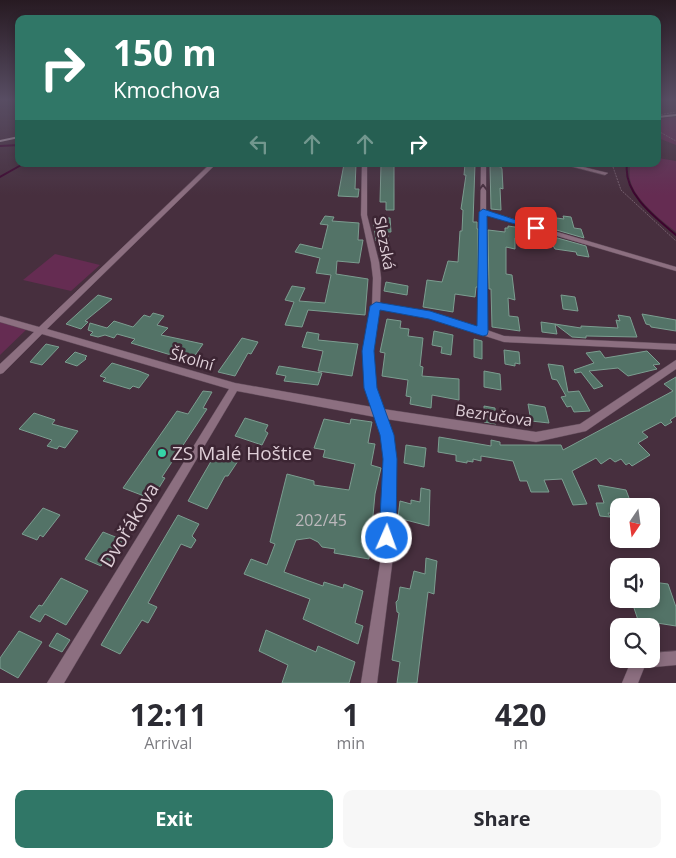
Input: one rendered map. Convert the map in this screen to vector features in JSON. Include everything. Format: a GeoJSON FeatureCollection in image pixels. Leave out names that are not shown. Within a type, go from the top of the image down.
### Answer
{"type":"FeatureCollection","features":[{"type":"Feature","properties":{"kind":"street"},"geometry":{"type":"LineString","coordinates":[[0,370],[210,167]]}},
{"type":"Feature","properties":{"kind":"street","name":"Slezská"},"geometry":{"type":"LineString","coordinates":[[364,167],[364,214],[375,262],[376,306],[368,351],[370,388],[387,435],[390,459],[387,557],[369,683]]}},
{"type":"Feature","properties":{"kind":"street"},"geometry":{"type":"LineString","coordinates":[[482,167],[483,332]]}},
{"type":"Feature","properties":{"kind":"street"},"geometry":{"type":"LineString","coordinates":[[578,167],[605,173]]}},
{"type":"Feature","properties":{"kind":"street"},"geometry":{"type":"LineString","coordinates":[[483,212],[676,269]]}},
{"type":"Feature","properties":{"kind":"street"},"geometry":{"type":"LineString","coordinates":[[376,306],[430,315],[504,339],[676,347]]}},
{"type":"Feature","properties":{"kind":"street","name":"Školní"},"geometry":{"type":"LineString","coordinates":[[0,320],[235,387],[379,413]]}},
{"type":"Feature","properties":{"kind":"street","name":"Bezručova"},"geometry":{"type":"LineString","coordinates":[[379,413],[536,437],[582,428],[676,364]]}},
{"type":"Feature","properties":{"kind":"street","name":"Dvořákova"},"geometry":{"type":"LineString","coordinates":[[55,683],[235,387]]}},
{"type":"Feature","properties":{"kind":"street"},"geometry":{"type":"LineString","coordinates":[[630,683],[639,661],[676,658]]}},
{"type":"Feature","properties":{"kind":"path"},"geometry":{"type":"LineString","coordinates":[[661,133],[676,141]]}},
{"type":"Feature","properties":{"kind":"path"},"geometry":{"type":"LineString","coordinates":[[613,167],[621,190],[676,241]]}},
{"type":"Feature","properties":{"kind":"shaded area"},"geometry":{"type":"Polygon","coordinates":[[[661,131],[676,131],[676,145],[661,139],[661,131]]]}},
{"type":"Feature","properties":{"kind":"shaded area"},"geometry":{"type":"Polygon","coordinates":[[[661,158],[676,161],[676,232],[636,194],[632,186],[630,167],[661,167],[661,158]]]}},
{"type":"Feature","properties":{"kind":"shaded area"},"geometry":{"type":"Polygon","coordinates":[[[55,254],[100,265],[71,291],[23,280],[55,254]]]}},
{"type":"Feature","properties":{"kind":"shaded area"},"geometry":{"type":"Polygon","coordinates":[[[0,319],[28,328],[0,355],[0,319]]]}},
{"type":"Feature","properties":{"kind":"building"},"geometry":{"type":"Polygon","coordinates":[[[343,167],[356,167],[355,189],[359,189],[358,197],[338,196],[343,167]]]}},
{"type":"Feature","properties":{"kind":"building"},"geometry":{"type":"Polygon","coordinates":[[[381,167],[394,167],[394,210],[386,210],[386,202],[380,202],[381,167]]]}},
{"type":"Feature","properties":{"kind":"building"},"geometry":{"type":"Polygon","coordinates":[[[465,167],[475,167],[473,222],[477,222],[478,229],[478,287],[476,287],[475,297],[455,294],[453,312],[423,307],[427,280],[442,282],[448,261],[458,262],[460,231],[462,231],[463,210],[461,209],[466,175],[464,175],[465,167]]]}},
{"type":"Feature","properties":{"kind":"building"},"geometry":{"type":"Polygon","coordinates":[[[490,167],[501,167],[503,189],[500,188],[501,210],[491,209],[490,167]]]}},
{"type":"Feature","properties":{"kind":"building"},"geometry":{"type":"Polygon","coordinates":[[[521,213],[564,219],[563,216],[571,217],[574,228],[581,229],[584,238],[522,220],[521,213]]]}},
{"type":"Feature","properties":{"kind":"building"},"geometry":{"type":"Polygon","coordinates":[[[325,216],[334,217],[332,221],[359,223],[358,240],[363,240],[359,263],[337,261],[336,274],[368,279],[365,315],[308,310],[302,327],[285,325],[294,302],[285,300],[292,286],[305,288],[299,301],[325,303],[331,275],[316,273],[320,258],[295,252],[300,244],[322,249],[328,225],[320,224],[325,216]]]}},
{"type":"Feature","properties":{"kind":"building"},"geometry":{"type":"Polygon","coordinates":[[[373,218],[390,218],[391,232],[387,232],[389,241],[376,241],[373,218]]]}},
{"type":"Feature","properties":{"kind":"building"},"geometry":{"type":"Polygon","coordinates":[[[508,226],[522,228],[586,246],[589,257],[577,255],[576,252],[555,249],[551,242],[518,238],[515,238],[515,249],[506,247],[506,274],[512,275],[515,300],[508,298],[509,316],[518,317],[520,331],[492,327],[488,230],[505,232],[505,228],[508,228],[508,226]]]}},
{"type":"Feature","properties":{"kind":"building"},"geometry":{"type":"Polygon","coordinates":[[[386,282],[408,286],[407,295],[384,291],[386,282]]]}},
{"type":"Feature","properties":{"kind":"building"},"geometry":{"type":"Polygon","coordinates":[[[98,295],[112,299],[85,321],[88,322],[81,329],[66,324],[98,295]]]}},
{"type":"Feature","properties":{"kind":"building"},"geometry":{"type":"Polygon","coordinates":[[[561,295],[575,297],[578,311],[563,309],[561,295]]]}},
{"type":"Feature","properties":{"kind":"building"},"geometry":{"type":"Polygon","coordinates":[[[153,313],[164,316],[157,325],[168,328],[161,335],[203,344],[191,361],[131,343],[135,339],[117,334],[114,338],[105,335],[98,337],[90,335],[93,332],[88,330],[90,323],[107,328],[114,321],[133,327],[144,315],[150,317],[153,313]]]}},
{"type":"Feature","properties":{"kind":"building"},"geometry":{"type":"Polygon","coordinates":[[[642,314],[676,320],[676,331],[651,327],[646,324],[642,314]]]}},
{"type":"Feature","properties":{"kind":"building"},"geometry":{"type":"Polygon","coordinates":[[[618,315],[630,317],[637,337],[572,337],[555,324],[581,328],[581,326],[618,328],[616,320],[620,321],[618,315]]]}},
{"type":"Feature","properties":{"kind":"building"},"geometry":{"type":"Polygon","coordinates":[[[387,319],[401,321],[400,328],[409,329],[408,336],[423,338],[420,366],[423,367],[422,376],[459,379],[459,400],[432,395],[431,408],[410,404],[411,397],[406,396],[408,380],[382,376],[385,353],[380,352],[387,319]]]}},
{"type":"Feature","properties":{"kind":"building"},"geometry":{"type":"Polygon","coordinates":[[[541,322],[555,324],[557,334],[542,332],[541,322]]]}},
{"type":"Feature","properties":{"kind":"building"},"geometry":{"type":"Polygon","coordinates":[[[434,331],[453,335],[451,355],[441,353],[442,347],[432,345],[434,331]]]}},
{"type":"Feature","properties":{"kind":"building"},"geometry":{"type":"Polygon","coordinates":[[[307,332],[319,334],[318,340],[358,344],[352,376],[318,371],[323,351],[302,347],[307,332]]]}},
{"type":"Feature","properties":{"kind":"building"},"geometry":{"type":"Polygon","coordinates":[[[242,338],[258,342],[251,354],[248,353],[235,376],[218,372],[242,338]]]}},
{"type":"Feature","properties":{"kind":"building"},"geometry":{"type":"Polygon","coordinates":[[[474,339],[482,341],[482,359],[474,357],[474,339]]]}},
{"type":"Feature","properties":{"kind":"building"},"geometry":{"type":"Polygon","coordinates":[[[46,344],[59,347],[42,365],[30,362],[46,344]]]}},
{"type":"Feature","properties":{"kind":"building"},"geometry":{"type":"Polygon","coordinates":[[[504,350],[519,352],[520,364],[515,363],[515,366],[505,364],[504,350]]]}},
{"type":"Feature","properties":{"kind":"building"},"geometry":{"type":"Polygon","coordinates":[[[600,351],[605,358],[647,351],[660,364],[653,365],[657,369],[628,376],[618,368],[589,371],[603,386],[594,389],[581,372],[575,373],[574,370],[594,363],[586,353],[600,351]]]}},
{"type":"Feature","properties":{"kind":"building"},"geometry":{"type":"Polygon","coordinates":[[[75,352],[87,356],[86,359],[77,366],[65,362],[75,352]]]}},
{"type":"Feature","properties":{"kind":"building"},"geometry":{"type":"Polygon","coordinates":[[[112,363],[149,375],[139,388],[133,386],[130,389],[103,381],[106,378],[100,376],[112,363]]]}},
{"type":"Feature","properties":{"kind":"building"},"geometry":{"type":"Polygon","coordinates":[[[548,364],[563,366],[568,392],[579,391],[590,411],[574,412],[571,406],[567,407],[561,397],[566,396],[557,380],[552,379],[548,364]]]}},
{"type":"Feature","properties":{"kind":"building"},"geometry":{"type":"Polygon","coordinates":[[[279,366],[322,373],[318,385],[284,381],[286,376],[276,374],[279,366]]]}},
{"type":"Feature","properties":{"kind":"building"},"geometry":{"type":"Polygon","coordinates":[[[484,371],[500,374],[501,390],[484,387],[484,371]]]}},
{"type":"Feature","properties":{"kind":"building"},"geometry":{"type":"Polygon","coordinates":[[[676,377],[676,416],[670,420],[672,422],[665,426],[661,422],[642,432],[648,437],[638,443],[650,455],[632,466],[629,463],[626,465],[621,459],[615,462],[610,458],[601,464],[596,458],[572,471],[587,504],[573,505],[562,479],[544,480],[549,492],[531,492],[527,481],[520,481],[513,461],[481,456],[481,461],[473,459],[473,462],[467,461],[467,463],[456,461],[456,455],[438,452],[439,437],[491,446],[491,440],[500,442],[500,445],[561,445],[563,450],[673,391],[664,384],[676,377]]]}},
{"type":"Feature","properties":{"kind":"building","name":"ZS Malé Hoštice"},"geometry":{"type":"Polygon","coordinates":[[[203,391],[212,392],[203,408],[207,409],[162,477],[165,478],[152,499],[123,488],[177,411],[188,414],[203,391]]]}},
{"type":"Feature","properties":{"kind":"building"},"geometry":{"type":"Polygon","coordinates":[[[528,404],[545,407],[549,423],[531,421],[528,404]]]}},
{"type":"Feature","properties":{"kind":"building"},"geometry":{"type":"Polygon","coordinates":[[[484,406],[495,408],[496,424],[484,422],[484,406]]]}},
{"type":"Feature","properties":{"kind":"building"},"geometry":{"type":"Polygon","coordinates":[[[34,413],[55,420],[52,424],[78,431],[65,448],[59,446],[57,449],[47,446],[52,440],[19,429],[34,413]]]}},
{"type":"Feature","properties":{"kind":"building"},"geometry":{"type":"Polygon","coordinates":[[[245,418],[268,425],[265,431],[268,433],[262,445],[235,436],[245,418]]]}},
{"type":"Feature","properties":{"kind":"building"},"geometry":{"type":"Polygon","coordinates":[[[324,419],[350,424],[351,419],[372,422],[368,443],[375,444],[371,465],[381,468],[375,494],[369,559],[334,553],[335,549],[322,547],[318,542],[310,538],[296,540],[284,572],[323,586],[324,582],[343,588],[344,584],[363,591],[355,623],[363,626],[358,644],[303,619],[310,599],[244,574],[251,559],[267,565],[275,544],[270,542],[287,474],[314,481],[314,485],[349,490],[355,464],[323,457],[325,450],[314,448],[324,419]]]}},
{"type":"Feature","properties":{"kind":"building"},"geometry":{"type":"Polygon","coordinates":[[[406,445],[426,448],[424,467],[404,463],[406,445]]]}},
{"type":"Feature","properties":{"kind":"building"},"geometry":{"type":"Polygon","coordinates":[[[217,451],[234,457],[232,459],[238,461],[228,476],[225,476],[207,509],[188,501],[217,451]]]}},
{"type":"Feature","properties":{"kind":"building"},"geometry":{"type":"Polygon","coordinates":[[[598,485],[626,490],[629,498],[610,498],[610,513],[608,513],[610,517],[600,516],[596,503],[604,503],[598,485]]]}},
{"type":"Feature","properties":{"kind":"building"},"geometry":{"type":"Polygon","coordinates":[[[421,488],[430,490],[429,526],[398,518],[400,501],[411,504],[411,500],[420,502],[421,488]]]}},
{"type":"Feature","properties":{"kind":"building"},"geometry":{"type":"Polygon","coordinates":[[[43,508],[60,515],[43,537],[40,535],[37,540],[22,534],[43,508]]]}},
{"type":"Feature","properties":{"kind":"building"},"geometry":{"type":"Polygon","coordinates":[[[178,515],[199,524],[192,536],[196,540],[191,548],[181,544],[148,603],[157,607],[148,623],[142,620],[120,654],[101,645],[178,515]]]}},
{"type":"Feature","properties":{"kind":"building"},"geometry":{"type":"Polygon","coordinates":[[[103,532],[123,540],[108,564],[103,563],[101,566],[85,559],[103,532]]]}},
{"type":"Feature","properties":{"kind":"building"},"geometry":{"type":"Polygon","coordinates":[[[426,558],[437,561],[434,594],[428,592],[417,683],[397,683],[400,662],[392,660],[399,613],[397,612],[396,602],[400,587],[410,589],[414,571],[425,574],[426,558]]]}},
{"type":"Feature","properties":{"kind":"building"},"geometry":{"type":"Polygon","coordinates":[[[61,578],[88,591],[66,625],[45,614],[40,622],[30,617],[39,605],[42,606],[61,578]]]}},
{"type":"Feature","properties":{"kind":"building"},"geometry":{"type":"Polygon","coordinates":[[[660,583],[668,584],[676,607],[676,626],[660,623],[660,618],[637,618],[634,608],[660,608],[660,583]]]}},
{"type":"Feature","properties":{"kind":"building"},"geometry":{"type":"Polygon","coordinates":[[[266,630],[316,652],[318,646],[355,662],[349,683],[282,683],[288,665],[259,651],[266,630]]]}},
{"type":"Feature","properties":{"kind":"building"},"geometry":{"type":"Polygon","coordinates":[[[19,631],[42,642],[18,678],[0,668],[0,658],[19,631]]]}},
{"type":"Feature","properties":{"kind":"building"},"geometry":{"type":"Polygon","coordinates":[[[57,633],[70,640],[62,652],[49,646],[57,633]]]}},
{"type":"Feature","properties":{"kind":"waterway"},"geometry":{"type":"LineString","coordinates":[[0,146],[15,145]]}},
{"type":"Feature","properties":{"kind":"waterway"},"geometry":{"type":"LineString","coordinates":[[0,177],[18,167]]}},
{"type":"Feature","properties":{"kind":"waterway"},"geometry":{"type":"LineString","coordinates":[[627,167],[627,175],[635,195],[651,213],[676,235]]}},
{"type":"Feature","properties":{"kind":"railway"},"geometry":{"type":"LineString","coordinates":[[0,141],[15,138]]}},
{"type":"Feature","properties":{"kind":"place","name":"ZS Malé Hoštice"},"geometry":{"type":"Point","coordinates":[162,453]}},
{"type":"Feature","properties":{"kind":"route"},"geometry":{"type":"LineString","coordinates":[[387,538],[390,459],[387,435],[370,388],[368,351],[376,306],[430,315],[483,332],[483,212],[536,228]]}}]}
